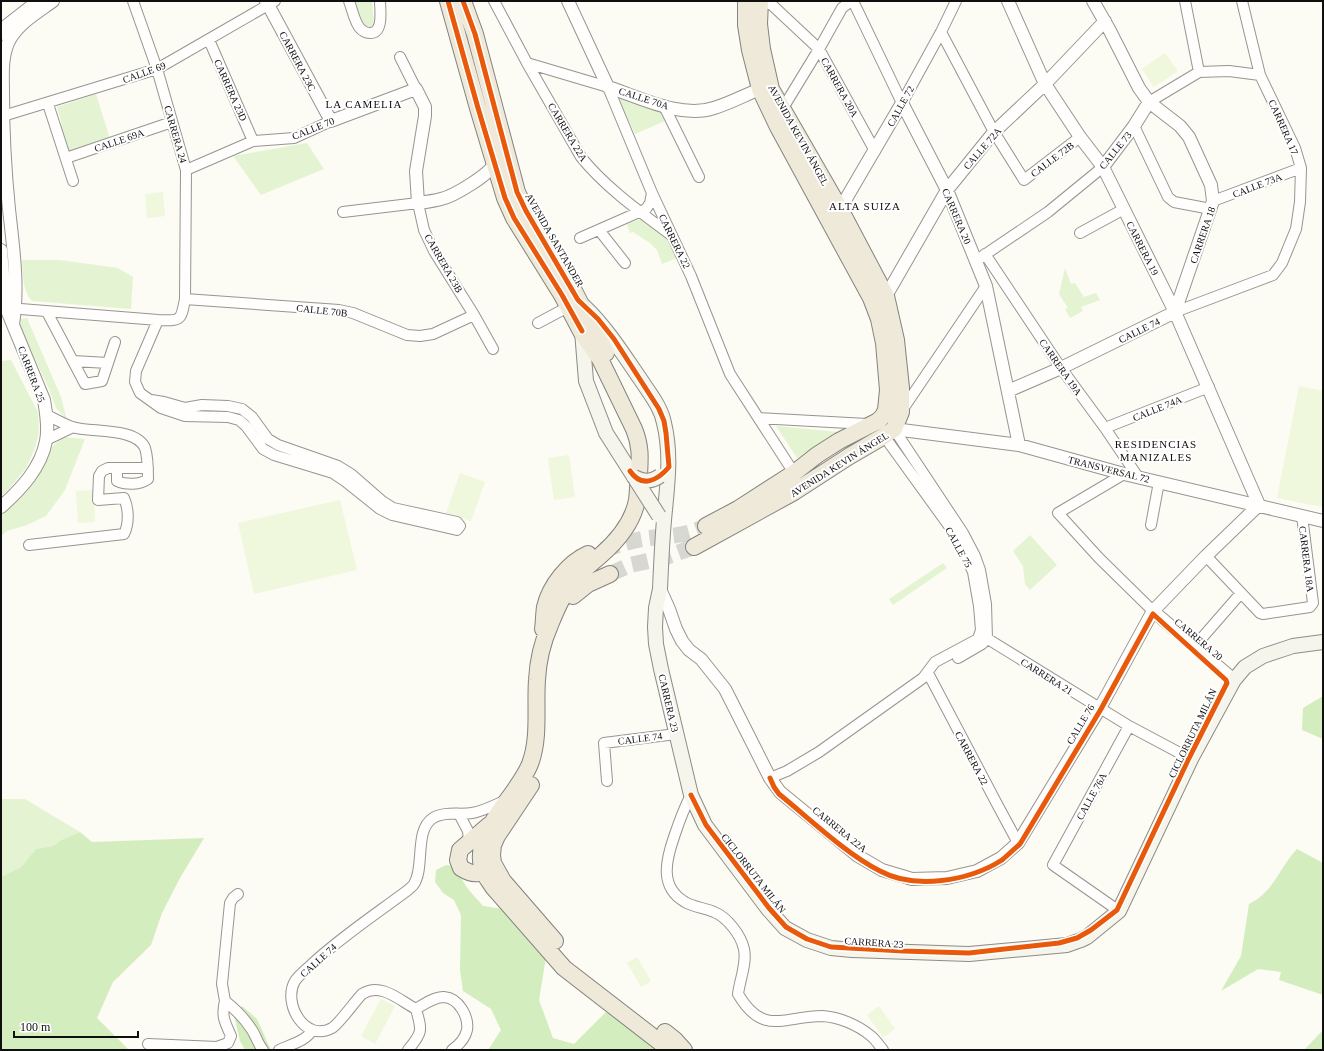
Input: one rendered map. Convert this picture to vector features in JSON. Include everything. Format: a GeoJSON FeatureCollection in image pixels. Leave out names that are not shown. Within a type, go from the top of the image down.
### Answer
{"type":"FeatureCollection","features":[{"type":"Feature","properties":{"kind":"main road","name":"AVENIDA SANTANDER"},"geometry":{"type":"LineString","coordinates":[[448,1],[505,198],[514,218],[573,303],[582,331],[586,381],[606,434],[632,474]]}},
{"type":"Feature","properties":{"kind":"main road","name":"AVENIDA SANTANDER"},"geometry":{"type":"LineString","coordinates":[[463,1],[475,34],[497,167]]}},
{"type":"Feature","properties":{"kind":"main road","name":"AVENIDA KEVIN ÁNGEL"},"geometry":{"type":"LineString","coordinates":[[706,526],[738,509],[794,473],[817,455],[839,441],[871,425],[883,416],[888,404],[884,342],[879,319],[871,298],[778,127],[760,89],[750,50],[753,3]]}},
{"type":"Feature","properties":{"kind":"main road","name":"AVENIDA KEVIN ÁNGEL"},"geometry":{"type":"LineString","coordinates":[[694,547],[794,492],[848,456],[889,432],[901,412],[901,388],[896,340],[886,296],[840,208],[771,89],[766,72],[753,3]]}},
{"type":"Feature","properties":{"kind":"main road","name":"AVENIDA SANTANDER"},"geometry":{"type":"LineString","coordinates":[[573,303],[598,320],[614,339],[659,409],[664,421],[666,433],[664,472]]}},
{"type":"Feature","properties":{"kind":"main road"},"geometry":{"type":"LineString","coordinates":[[573,303],[607,354],[646,439],[648,463],[642,505],[637,521],[628,538],[579,586],[557,628],[550,650],[546,680],[546,735],[538,773],[495,841],[488,867],[492,886],[564,968],[670,1050]]}},
{"type":"Feature","properties":{"kind":"main road"},"geometry":{"type":"LineString","coordinates":[[541,647],[557,609],[572,583],[621,534],[632,516],[636,501],[640,451],[639,440],[600,359],[582,331]]}},
{"type":"Feature","properties":{"kind":"main road"},"geometry":{"type":"LineString","coordinates":[[839,441],[847,446],[848,456]]}},
{"type":"Feature","properties":{"kind":"main road"},"geometry":{"type":"LineString","coordinates":[[817,455],[817,467],[825,472]]}},
{"type":"Feature","properties":{"kind":"main road"},"geometry":{"type":"LineString","coordinates":[[632,474],[647,481],[653,480],[664,472]]}},
{"type":"Feature","properties":{"kind":"main road","name":"CARRERA 23"},"geometry":{"type":"LineString","coordinates":[[664,472],[661,522],[660,589],[656,608],[655,627],[656,644],[691,795],[705,825],[768,909],[785,928],[807,940],[831,948],[903,953],[969,954],[1067,945],[1081,940],[1119,911]]}},
{"type":"Feature","properties":{"kind":"main road"},"geometry":{"type":"LineString","coordinates":[[632,474],[661,522]]}},
{"type":"Feature","properties":{"kind":"main road"},"geometry":{"type":"LineString","coordinates":[[588,554],[566,569],[550,594],[545,606],[537,679],[535,745],[530,763],[524,776],[484,838],[481,848],[481,860],[503,880],[570,959],[585,973],[675,1040],[684,1050]]}},
{"type":"Feature","properties":{"kind":"main road"},"geometry":{"type":"LineString","coordinates":[[573,596],[588,584],[610,574]]}},
{"type":"Feature","properties":{"kind":"main road"},"geometry":{"type":"LineString","coordinates":[[1119,911],[1191,759],[1234,680],[1245,666],[1263,656],[1293,646],[1323,642]]}},
{"type":"Feature","properties":{"kind":"main road"},"geometry":{"type":"LineString","coordinates":[[488,867],[475,874],[461,868],[458,860],[460,850],[493,822]]}},
{"type":"Feature","properties":{"kind":"street"},"geometry":{"type":"LineString","coordinates":[[10,309],[14,254],[2,117],[4,60],[6,49],[4,36],[6,26],[38,1]]}},
{"type":"Feature","properties":{"kind":"street"},"geometry":{"type":"LineString","coordinates":[[4,36],[17,30],[26,20],[53,1]]}},
{"type":"Feature","properties":{"kind":"street","name":"CARRERA 24"},"geometry":{"type":"LineString","coordinates":[[133,1],[157,69],[186,170],[185,299],[182,314],[179,318],[174,321],[158,320]]}},
{"type":"Feature","properties":{"kind":"street"},"geometry":{"type":"LineString","coordinates":[[348,1],[358,26],[363,32],[371,33],[377,30],[380,22],[380,1]]}},
{"type":"Feature","properties":{"kind":"street","name":"CARRERA 22A"},"geometry":{"type":"LineString","coordinates":[[494,1],[527,63],[581,157],[592,170],[640,212],[672,237]]}},
{"type":"Feature","properties":{"kind":"street","name":"CARRERA 22"},"geometry":{"type":"LineString","coordinates":[[568,1],[608,87],[652,193],[692,276],[730,374],[794,473]]}},
{"type":"Feature","properties":{"kind":"street"},"geometry":{"type":"LineString","coordinates":[[783,108],[842,8],[852,1]]}},
{"type":"Feature","properties":{"kind":"street","name":"CARRERA 20"},"geometry":{"type":"LineString","coordinates":[[852,1],[980,257],[1019,445]]}},
{"type":"Feature","properties":{"kind":"street","name":"CALLE 72"},"geometry":{"type":"LineString","coordinates":[[840,208],[902,103],[941,32],[956,1]]}},
{"type":"Feature","properties":{"kind":"street","name":"CARRERA 19"},"geometry":{"type":"LineString","coordinates":[[1008,1],[1045,84],[1102,167],[1176,312],[1259,505]]}},
{"type":"Feature","properties":{"kind":"street","name":"CARRERA 18"},"geometry":{"type":"LineString","coordinates":[[1093,1],[1105,21],[1139,88],[1149,102],[1180,126],[1189,137],[1211,185],[1212,205],[1176,312]]}},
{"type":"Feature","properties":{"kind":"street"},"geometry":{"type":"LineString","coordinates":[[1185,1],[1199,72]]}},
{"type":"Feature","properties":{"kind":"street","name":"CARRERA 17"},"geometry":{"type":"LineString","coordinates":[[1242,1],[1260,75],[1295,148],[1300,168],[1300,202],[1296,229],[1282,263],[1273,275]]}},
{"type":"Feature","properties":{"kind":"street","name":"CALLE 69"},"geometry":{"type":"LineString","coordinates":[[2,117],[157,69],[209,40],[270,2]]}},
{"type":"Feature","properties":{"kind":"street","name":"CARRERA 23C"},"geometry":{"type":"LineString","coordinates":[[270,2],[331,121]]}},
{"type":"Feature","properties":{"kind":"street","name":"CARRERA 20A"},"geometry":{"type":"LineString","coordinates":[[753,3],[772,4],[819,49],[875,151]]}},
{"type":"Feature","properties":{"kind":"street","name":"CALLE 72A"},"geometry":{"type":"LineString","coordinates":[[886,296],[947,190],[994,132],[1045,84],[1105,21]]}},
{"type":"Feature","properties":{"kind":"street"},"geometry":{"type":"LineString","coordinates":[[941,32],[994,132]]}},
{"type":"Feature","properties":{"kind":"street","name":"CARRERA 23D"},"geometry":{"type":"LineString","coordinates":[[209,40],[253,141]]}},
{"type":"Feature","properties":{"kind":"street","name":"CARRERA 23B"},"geometry":{"type":"LineString","coordinates":[[400,57],[425,107],[425,116],[416,171],[418,202],[424,230],[434,251],[493,348]]}},
{"type":"Feature","properties":{"kind":"street","name":"CALLE 70A"},"geometry":{"type":"LineString","coordinates":[[527,63],[608,87],[664,106],[685,111],[700,111],[714,108],[760,89]]}},
{"type":"Feature","properties":{"kind":"street","name":"CALLE 73"},"geometry":{"type":"LineString","coordinates":[[980,257],[1048,212],[1102,167],[1134,126],[1149,102],[1199,72],[1229,71],[1260,75]]}},
{"type":"Feature","properties":{"kind":"street","name":"CALLE 70"},"geometry":{"type":"LineString","coordinates":[[186,170],[253,141],[294,138],[331,121],[416,89]]}},
{"type":"Feature","properties":{"kind":"street"},"geometry":{"type":"LineString","coordinates":[[48,104],[73,181]]}},
{"type":"Feature","properties":{"kind":"street"},"geometry":{"type":"LineString","coordinates":[[664,106],[699,178]]}},
{"type":"Feature","properties":{"kind":"street","name":"CALLE 69A"},"geometry":{"type":"LineString","coordinates":[[66,158],[172,122]]}},
{"type":"Feature","properties":{"kind":"street"},"geometry":{"type":"LineString","coordinates":[[1134,126],[1168,197],[1174,202],[1212,205]]}},
{"type":"Feature","properties":{"kind":"street","name":"CALLE 72B"},"geometry":{"type":"LineString","coordinates":[[994,132],[1024,180],[1080,137]]}},
{"type":"Feature","properties":{"kind":"street"},"geometry":{"type":"LineString","coordinates":[[343,212],[441,200],[460,192],[497,167]]}},
{"type":"Feature","properties":{"kind":"street","name":"CALLE 73A"},"geometry":{"type":"LineString","coordinates":[[1212,205],[1300,168]]}},
{"type":"Feature","properties":{"kind":"street"},"geometry":{"type":"LineString","coordinates":[[580,238],[640,212],[650,203],[652,193]]}},
{"type":"Feature","properties":{"kind":"street"},"geometry":{"type":"LineString","coordinates":[[1080,233],[1124,209]]}},
{"type":"Feature","properties":{"kind":"street"},"geometry":{"type":"LineString","coordinates":[[599,230],[625,263]]}},
{"type":"Feature","properties":{"kind":"street"},"geometry":{"type":"LineString","coordinates":[[1,250],[10,309]]}},
{"type":"Feature","properties":{"kind":"street"},"geometry":{"type":"LineString","coordinates":[[1,255],[14,254]]}},
{"type":"Feature","properties":{"kind":"street","name":"CARRERA 19A"},"geometry":{"type":"LineString","coordinates":[[980,257],[1105,428],[1138,478]]}},
{"type":"Feature","properties":{"kind":"street","name":"CALLE 74"},"geometry":{"type":"LineString","coordinates":[[1008,391],[1060,368],[1176,312],[1273,275]]}},
{"type":"Feature","properties":{"kind":"street"},"geometry":{"type":"LineString","coordinates":[[901,412],[986,286]]}},
{"type":"Feature","properties":{"kind":"street","name":"CALLE 70B"},"geometry":{"type":"LineString","coordinates":[[185,299],[339,310],[353,313],[407,335],[420,336],[433,334],[474,315]]}},
{"type":"Feature","properties":{"kind":"street"},"geometry":{"type":"LineString","coordinates":[[538,323],[573,303]]}},
{"type":"Feature","properties":{"kind":"street"},"geometry":{"type":"LineString","coordinates":[[10,309],[158,320],[136,371],[135,382],[140,393],[161,408],[185,416],[228,417],[238,420],[246,426],[263,449],[274,455],[332,474],[345,481],[380,509],[392,515],[457,530],[460,526],[457,522],[394,508],[382,501],[351,474],[338,466],[278,445],[268,439],[252,417],[242,409],[228,406],[202,406],[185,408],[151,400]]}},
{"type":"Feature","properties":{"kind":"street","name":"CARRERA 25"},"geometry":{"type":"LineString","coordinates":[[1,506],[34,472],[46,440],[47,416],[44,400],[13,324],[10,309]]}},
{"type":"Feature","properties":{"kind":"street"},"geometry":{"type":"LineString","coordinates":[[51,313],[57,332],[85,384],[102,381],[115,342]]}},
{"type":"Feature","properties":{"kind":"street"},"geometry":{"type":"LineString","coordinates":[[73,361],[108,363]]}},
{"type":"Feature","properties":{"kind":"street","name":"CALLE 74A"},"geometry":{"type":"LineString","coordinates":[[1105,428],[1209,387]]}},
{"type":"Feature","properties":{"kind":"street"},"geometry":{"type":"LineString","coordinates":[[47,416],[73,427],[124,434],[138,439],[144,447],[148,468],[148,479],[143,482],[123,484],[117,481],[117,468]]}},
{"type":"Feature","properties":{"kind":"street"},"geometry":{"type":"LineString","coordinates":[[759,418],[871,425]]}},
{"type":"Feature","properties":{"kind":"street"},"geometry":{"type":"LineString","coordinates":[[46,440],[73,427]]}},
{"type":"Feature","properties":{"kind":"street","name":"TRANSVERSAL 72"},"geometry":{"type":"LineString","coordinates":[[889,432],[1019,445],[1138,478],[1323,521]]}},
{"type":"Feature","properties":{"kind":"street","name":"CALLE 75"},"geometry":{"type":"LineString","coordinates":[[889,432],[957,537],[973,572],[979,606],[981,630],[984,637]]}},
{"type":"Feature","properties":{"kind":"street"},"geometry":{"type":"LineString","coordinates":[[29,545],[124,534],[127,529],[128,506],[124,498],[98,500],[99,476],[102,471],[108,468],[148,468]]}},
{"type":"Feature","properties":{"kind":"street","name":"CARRERA 20"},"geometry":{"type":"LineString","coordinates":[[1124,474],[1058,513],[1099,558],[1153,611],[1234,680]]}},
{"type":"Feature","properties":{"kind":"street"},"geometry":{"type":"LineString","coordinates":[[1151,525],[1159,482]]}},
{"type":"Feature","properties":{"kind":"street","name":"CALLE 76"},"geometry":{"type":"LineString","coordinates":[[1018,843],[1100,708],[1153,611],[1206,556],[1259,505]]}},
{"type":"Feature","properties":{"kind":"street","name":"CARRERA 18A"},"geometry":{"type":"LineString","coordinates":[[1241,593],[1257,612],[1263,614],[1310,607],[1313,603],[1302,516]]}},
{"type":"Feature","properties":{"kind":"street"},"geometry":{"type":"LineString","coordinates":[[1194,647],[1241,593],[1206,556]]}},
{"type":"Feature","properties":{"kind":"street","name":"CARRERA 22A"},"geometry":{"type":"LineString","coordinates":[[660,589],[670,609],[676,629],[682,641],[689,650],[700,659],[724,689],[770,778],[780,792],[858,856],[882,870],[912,879],[947,878],[977,870],[1001,858],[1018,843]]}},
{"type":"Feature","properties":{"kind":"street"},"geometry":{"type":"LineString","coordinates":[[770,778],[787,771],[818,752],[928,673],[982,644],[984,637]]}},
{"type":"Feature","properties":{"kind":"street","name":"CARRERA 21"},"geometry":{"type":"LineString","coordinates":[[984,637],[1128,726],[1191,759]]}},
{"type":"Feature","properties":{"kind":"street","name":"CARRERA 22"},"geometry":{"type":"LineString","coordinates":[[928,673],[1018,843]]}},
{"type":"Feature","properties":{"kind":"street","name":"CALLE 76A"},"geometry":{"type":"LineString","coordinates":[[1119,911],[1053,865],[1128,726]]}},
{"type":"Feature","properties":{"kind":"street","name":"CALLE 74"},"geometry":{"type":"LineString","coordinates":[[607,781],[604,742],[676,734]]}},
{"type":"Feature","properties":{"kind":"street"},"geometry":{"type":"LineString","coordinates":[[691,795],[682,811],[668,856],[666,870],[668,884],[674,893],[685,902],[716,912],[728,922],[736,932],[744,948],[745,958],[738,994],[742,1001],[763,1019],[775,1022],[822,1016],[836,1018],[854,1025],[872,1036],[883,1050]]}},
{"type":"Feature","properties":{"kind":"street","name":"CALLE 74"},"geometry":{"type":"LineString","coordinates":[[312,1030],[304,1026],[292,1007],[290,997],[296,980],[329,949],[415,883],[423,832],[427,823],[434,817],[473,813],[487,809],[510,798]]}},
{"type":"Feature","properties":{"kind":"street"},"geometry":{"type":"LineString","coordinates":[[459,814],[468,831],[469,842]]}},
{"type":"Feature","properties":{"kind":"street"},"geometry":{"type":"LineString","coordinates":[[148,1044],[217,1046],[228,1043],[232,1036],[223,1018],[222,1010],[224,1001],[222,984],[230,903],[232,898],[238,894]]}},
{"type":"Feature","properties":{"kind":"street"},"geometry":{"type":"LineString","coordinates":[[279,1050],[310,1035],[312,1030],[321,1031],[333,1028],[362,994],[368,990],[385,991],[416,1009],[421,1030],[418,1037],[408,1050]]}},
{"type":"Feature","properties":{"kind":"street"},"geometry":{"type":"LineString","coordinates":[[416,1009],[435,998],[445,997],[454,1001],[462,1008],[467,1029],[464,1038],[452,1050]]}},
{"type":"Feature","properties":{"kind":"street"},"geometry":{"type":"LineString","coordinates":[[224,1001],[244,1019],[263,1050]]}},
{"type":"Feature","properties":{"kind":"green space"},"geometry":{"type":"Polygon","coordinates":[[[353,1],[372,1],[374,23],[368,30],[363,27],[353,1]]]}},
{"type":"Feature","properties":{"kind":"green space"},"geometry":{"type":"Polygon","coordinates":[[[1165,53],[1178,71],[1154,87],[1142,69],[1165,53]]]}},
{"type":"Feature","properties":{"kind":"green space"},"geometry":{"type":"Polygon","coordinates":[[[96,94],[110,139],[64,153],[56,127],[62,125],[57,107],[96,94]]]}},
{"type":"Feature","properties":{"kind":"green space"},"geometry":{"type":"Polygon","coordinates":[[[622,97],[658,108],[665,121],[635,134],[619,100],[622,97]]]}},
{"type":"Feature","properties":{"kind":"green space"},"geometry":{"type":"Polygon","coordinates":[[[307,143],[324,169],[261,195],[233,156],[307,143]]]}},
{"type":"Feature","properties":{"kind":"green space"},"geometry":{"type":"Polygon","coordinates":[[[163,192],[165,216],[147,218],[145,194],[163,192]]]}},
{"type":"Feature","properties":{"kind":"green space"},"geometry":{"type":"Polygon","coordinates":[[[644,218],[674,242],[680,257],[662,264],[657,250],[650,243],[633,232],[630,233],[627,224],[644,218]]]}},
{"type":"Feature","properties":{"kind":"green space"},"geometry":{"type":"Polygon","coordinates":[[[22,260],[60,260],[118,268],[133,277],[131,309],[32,301],[26,292],[22,260]]]}},
{"type":"Feature","properties":{"kind":"green space"},"geometry":{"type":"Polygon","coordinates":[[[1065,268],[1071,284],[1075,283],[1084,297],[1096,293],[1100,300],[1081,307],[1083,311],[1070,318],[1065,309],[1068,308],[1059,294],[1065,268]]]}},
{"type":"Feature","properties":{"kind":"green space"},"geometry":{"type":"Polygon","coordinates":[[[27,318],[61,397],[67,420],[56,408],[49,389],[23,333],[19,319],[27,318]]]}},
{"type":"Feature","properties":{"kind":"green space"},"geometry":{"type":"Polygon","coordinates":[[[11,360],[38,412],[39,432],[35,448],[26,468],[8,490],[1,496],[1,361],[11,360]]]}},
{"type":"Feature","properties":{"kind":"green space"},"geometry":{"type":"Polygon","coordinates":[[[1299,386],[1323,391],[1323,507],[1277,498],[1299,386]]]}},
{"type":"Feature","properties":{"kind":"green space"},"geometry":{"type":"Polygon","coordinates":[[[776,426],[839,432],[797,458],[776,426]]]}},
{"type":"Feature","properties":{"kind":"green space"},"geometry":{"type":"Polygon","coordinates":[[[63,437],[85,439],[65,490],[46,516],[27,525],[7,531],[1,536],[1,514],[20,498],[41,468],[52,447],[63,437]]]}},
{"type":"Feature","properties":{"kind":"green space"},"geometry":{"type":"Polygon","coordinates":[[[569,455],[575,497],[554,500],[548,458],[569,455]]]}},
{"type":"Feature","properties":{"kind":"green space"},"geometry":{"type":"Polygon","coordinates":[[[460,473],[485,482],[471,521],[446,513],[460,473]]]}},
{"type":"Feature","properties":{"kind":"green space"},"geometry":{"type":"Polygon","coordinates":[[[94,490],[95,522],[78,523],[76,491],[94,490]]]}},
{"type":"Feature","properties":{"kind":"green space"},"geometry":{"type":"Polygon","coordinates":[[[340,500],[357,570],[254,594],[238,523],[340,500]]]}},
{"type":"Feature","properties":{"kind":"green space"},"geometry":{"type":"Polygon","coordinates":[[[1030,535],[1057,565],[1030,590],[1025,584],[1023,566],[1013,551],[1030,535]]]}},
{"type":"Feature","properties":{"kind":"green space"},"geometry":{"type":"Polygon","coordinates":[[[943,563],[947,568],[893,605],[889,599],[943,563]]]}},
{"type":"Feature","properties":{"kind":"green space"},"geometry":{"type":"Polygon","coordinates":[[[1323,696],[1323,739],[1302,730],[1303,708],[1323,696]]]}},
{"type":"Feature","properties":{"kind":"green space"},"geometry":{"type":"Polygon","coordinates":[[[1,799],[25,799],[80,832],[61,840],[53,846],[36,849],[21,867],[1,877],[1,799]]]}},
{"type":"Feature","properties":{"kind":"green space"},"geometry":{"type":"Polygon","coordinates":[[[80,832],[92,842],[204,838],[180,878],[162,913],[151,945],[113,982],[97,1018],[129,1050],[1,1050],[1,877],[21,867],[36,849],[53,846],[61,840],[80,832]]]}},
{"type":"Feature","properties":{"kind":"green space"},"geometry":{"type":"Polygon","coordinates":[[[1297,849],[1323,863],[1323,995],[1279,980],[1281,972],[1258,969],[1221,991],[1241,956],[1249,904],[1265,893],[1297,849]]]}},
{"type":"Feature","properties":{"kind":"green space"},"geometry":{"type":"Polygon","coordinates":[[[446,865],[453,866],[468,889],[483,906],[503,909],[546,957],[539,1000],[553,1038],[574,1044],[606,1012],[667,1046],[670,1050],[488,1050],[501,1030],[491,1009],[463,991],[460,970],[461,915],[454,900],[443,893],[435,882],[436,870],[446,865]]]}},
{"type":"Feature","properties":{"kind":"green space"},"geometry":{"type":"Polygon","coordinates":[[[637,957],[651,981],[641,987],[627,963],[637,957]]]}},
{"type":"Feature","properties":{"kind":"green space"},"geometry":{"type":"Polygon","coordinates":[[[381,999],[395,1006],[375,1044],[361,1036],[381,999]]]}},
{"type":"Feature","properties":{"kind":"green space"},"geometry":{"type":"Polygon","coordinates":[[[242,1006],[257,1019],[271,1050],[245,1050],[240,1041],[234,1015],[242,1006]]]}},
{"type":"Feature","properties":{"kind":"green space"},"geometry":{"type":"Polygon","coordinates":[[[879,1006],[895,1029],[883,1037],[867,1015],[879,1006]]]}},
{"type":"Feature","properties":{"kind":"green space"},"geometry":{"type":"Polygon","coordinates":[[[1323,1030],[1323,1050],[1304,1050],[1323,1030]]]}},
{"type":"Feature","properties":{"kind":"tunnel"},"geometry":{"type":"LineString","coordinates":[[603,550],[637,540],[685,534],[706,526]]}},
{"type":"Feature","properties":{"kind":"tunnel"},"geometry":{"type":"LineString","coordinates":[[610,574],[630,565],[666,557],[694,547]]}},
{"type":"Feature","properties":{"kind":"cycle path"},"geometry":{"type":"LineString","coordinates":[[448,1],[505,198],[514,218],[562,295],[582,331]]}},
{"type":"Feature","properties":{"kind":"cycle path"},"geometry":{"type":"LineString","coordinates":[[463,1],[475,34],[517,192],[526,211],[578,300],[598,319],[614,339],[659,409],[664,421],[669,467],[660,476],[650,481],[640,480],[630,471]]}},
{"type":"Feature","properties":{"kind":"cycle path","name":"CICLORRUTA MILÁN"},"geometry":{"type":"LineString","coordinates":[[691,795],[706,825],[769,908],[786,927],[807,939],[831,947],[969,953],[1059,943],[1077,938],[1091,930],[1117,910],[1189,758],[1227,683],[1226,680],[1153,614],[1101,709],[1020,844],[1002,860],[989,867],[958,878],[925,881],[909,880],[894,877],[880,871],[854,855],[779,794],[770,778]]}},
{"type":"Feature","properties":{"kind":"district","name":"LA CAMELIA"},"geometry":{"type":"Point","coordinates":[364,104]}},
{"type":"Feature","properties":{"kind":"district","name":"ALTA SUIZA"},"geometry":{"type":"Point","coordinates":[865,206]}},
{"type":"Feature","properties":{"kind":"district","name":"RESIDENCIAS MANIZALES"},"geometry":{"type":"Point","coordinates":[1156,450]}}]}
